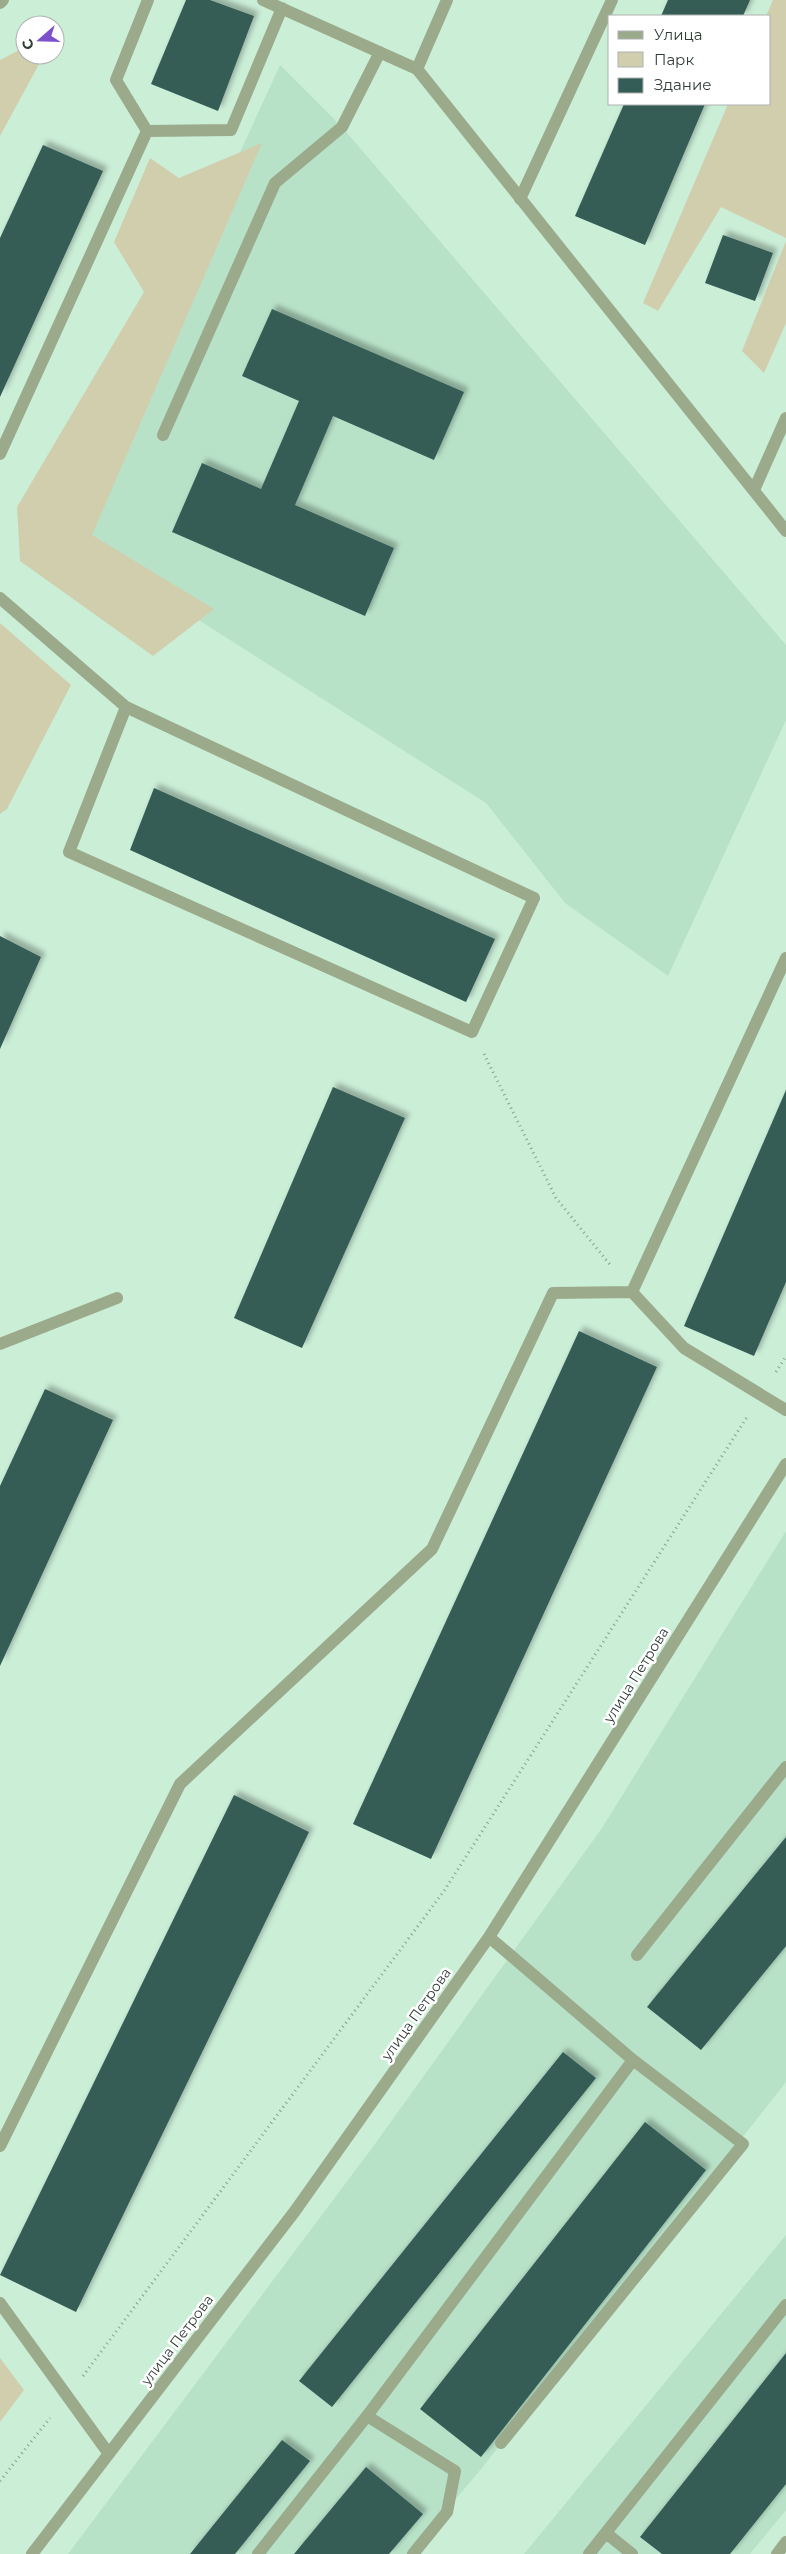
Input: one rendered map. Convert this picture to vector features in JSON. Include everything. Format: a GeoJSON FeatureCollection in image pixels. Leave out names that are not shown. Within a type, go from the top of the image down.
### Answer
{"type":"FeatureCollection","features":[{"type":"Feature","properties":{"kind":"street"},"geometry":{"type":"LineString","coordinates":[[0,3],[3,0]]}},
{"type":"Feature","properties":{"kind":"street"},"geometry":{"type":"LineString","coordinates":[[147,131],[116,80],[148,0]]}},
{"type":"Feature","properties":{"kind":"street"},"geometry":{"type":"LineString","coordinates":[[263,0],[416,69],[786,531]]}},
{"type":"Feature","properties":{"kind":"street"},"geometry":{"type":"LineString","coordinates":[[416,69],[447,0]]}},
{"type":"Feature","properties":{"kind":"street"},"geometry":{"type":"LineString","coordinates":[[520,199],[612,0]]}},
{"type":"Feature","properties":{"kind":"street"},"geometry":{"type":"LineString","coordinates":[[147,131],[231,130],[282,8]]}},
{"type":"Feature","properties":{"kind":"street"},"geometry":{"type":"LineString","coordinates":[[163,435],[275,183],[342,127],[380,52]]}},
{"type":"Feature","properties":{"kind":"street"},"geometry":{"type":"LineString","coordinates":[[0,454],[147,131]]}},
{"type":"Feature","properties":{"kind":"street"},"geometry":{"type":"LineString","coordinates":[[754,490],[786,418]]}},
{"type":"Feature","properties":{"kind":"street"},"geometry":{"type":"LineString","coordinates":[[0,598],[126,707],[534,898],[472,1032],[69,852],[126,707]]}},
{"type":"Feature","properties":{"kind":"street"},"geometry":{"type":"LineString","coordinates":[[632,1292],[786,958]]}},
{"type":"Feature","properties":{"kind":"street"},"geometry":{"type":"LineString","coordinates":[[0,2146],[180,1784],[432,1549],[553,1293],[632,1292],[684,1348],[786,1410]]}},
{"type":"Feature","properties":{"kind":"street"},"geometry":{"type":"LineString","coordinates":[[0,1344],[117,1298]]}},
{"type":"Feature","properties":{"kind":"street","name":"улица Петрова"},"geometry":{"type":"LineString","coordinates":[[32,2554],[295,2210],[489,1937],[786,1464]]}},
{"type":"Feature","properties":{"kind":"street"},"geometry":{"type":"LineString","coordinates":[[637,1955],[786,1767]]}},
{"type":"Feature","properties":{"kind":"street"},"geometry":{"type":"LineString","coordinates":[[489,1937],[633,2060],[744,2144],[500,2443]]}},
{"type":"Feature","properties":{"kind":"street"},"geometry":{"type":"LineString","coordinates":[[258,2554],[367,2416],[633,2060]]}},
{"type":"Feature","properties":{"kind":"street"},"geometry":{"type":"LineString","coordinates":[[0,2303],[109,2454]]}},
{"type":"Feature","properties":{"kind":"street"},"geometry":{"type":"LineString","coordinates":[[590,2554],[786,2305]]}},
{"type":"Feature","properties":{"kind":"street"},"geometry":{"type":"LineString","coordinates":[[367,2416],[455,2471],[447,2512],[413,2554]]}},
{"type":"Feature","properties":{"kind":"street"},"geometry":{"type":"LineString","coordinates":[[606,2534],[632,2554]]}},
{"type":"Feature","properties":{"kind":"street"},"geometry":{"type":"LineString","coordinates":[[777,2554],[786,2542]]}},
{"type":"Feature","properties":{"kind":"path"},"geometry":{"type":"LineString","coordinates":[[472,1032],[556,1198],[632,1292]]}},
{"type":"Feature","properties":{"kind":"path"},"geometry":{"type":"LineString","coordinates":[[0,2482],[68,2397],[444,1891],[786,1356]]}},
{"type":"Feature","properties":{"kind":"shaded area"},"geometry":{"type":"Polygon","coordinates":[[[280,65],[342,127],[786,645],[786,720],[668,976],[565,903],[486,803],[65,535],[280,65]]]}},
{"type":"Feature","properties":{"kind":"shaded area"},"geometry":{"type":"Polygon","coordinates":[[[786,1531],[786,2082],[482,2468],[409,2554],[68,2554],[372,2148],[602,1828],[786,1531]]]}},
{"type":"Feature","properties":{"kind":"shaded area"},"geometry":{"type":"Polygon","coordinates":[[[786,2235],[786,2510],[750,2554],[524,2554],[786,2235]]]}},
{"type":"Feature","properties":{"kind":"green space"},"geometry":{"type":"Polygon","coordinates":[[[773,0],[786,0],[786,238],[721,207],[658,311],[643,303],[728,105],[771,105],[771,15],[766,15],[773,0]]]}},
{"type":"Feature","properties":{"kind":"green space"},"geometry":{"type":"Polygon","coordinates":[[[15,52],[15,65],[39,65],[0,136],[0,60],[15,52]]]}},
{"type":"Feature","properties":{"kind":"green space"},"geometry":{"type":"Polygon","coordinates":[[[262,143],[92,535],[214,609],[153,656],[20,561],[17,507],[144,292],[114,242],[150,158],[179,178],[262,143]]]}},
{"type":"Feature","properties":{"kind":"green space"},"geometry":{"type":"Polygon","coordinates":[[[786,241],[786,323],[764,373],[742,351],[786,241]]]}},
{"type":"Feature","properties":{"kind":"green space"},"geometry":{"type":"Polygon","coordinates":[[[0,623],[71,685],[7,809],[0,814],[0,623]]]}},
{"type":"Feature","properties":{"kind":"green space"},"geometry":{"type":"Polygon","coordinates":[[[0,2358],[24,2390],[0,2422],[0,2358]]]}},
{"type":"Feature","properties":{"kind":"building"},"geometry":{"type":"Polygon","coordinates":[[[186,0],[210,0],[254,16],[218,111],[151,84],[186,0]]]}},
{"type":"Feature","properties":{"kind":"building"},"geometry":{"type":"Polygon","coordinates":[[[668,0],[750,0],[743,15],[661,15],[668,0]]]}},
{"type":"Feature","properties":{"kind":"building"},"geometry":{"type":"Polygon","coordinates":[[[624,105],[705,105],[645,245],[575,216],[624,105]]]}},
{"type":"Feature","properties":{"kind":"building"},"geometry":{"type":"Polygon","coordinates":[[[43,145],[103,171],[0,397],[0,238],[43,145]]]}},
{"type":"Feature","properties":{"kind":"building"},"geometry":{"type":"Polygon","coordinates":[[[723,235],[773,253],[755,301],[705,283],[723,235]]]}},
{"type":"Feature","properties":{"kind":"building"},"geometry":{"type":"Polygon","coordinates":[[[272,309],[464,392],[434,460],[333,416],[295,505],[394,548],[365,616],[172,532],[202,463],[261,489],[299,401],[242,376],[272,309]]]}},
{"type":"Feature","properties":{"kind":"building"},"geometry":{"type":"Polygon","coordinates":[[[154,788],[495,939],[466,1002],[130,850],[154,788]]]}},
{"type":"Feature","properties":{"kind":"building"},"geometry":{"type":"Polygon","coordinates":[[[0,936],[41,957],[0,1049],[0,936]]]}},
{"type":"Feature","properties":{"kind":"building"},"geometry":{"type":"Polygon","coordinates":[[[333,1087],[405,1118],[302,1348],[234,1318],[333,1087]]]}},
{"type":"Feature","properties":{"kind":"building"},"geometry":{"type":"Polygon","coordinates":[[[786,1090],[786,1282],[754,1356],[684,1326],[786,1090]]]}},
{"type":"Feature","properties":{"kind":"building"},"geometry":{"type":"Polygon","coordinates":[[[579,1331],[657,1367],[431,1859],[353,1824],[579,1331]]]}},
{"type":"Feature","properties":{"kind":"building"},"geometry":{"type":"Polygon","coordinates":[[[45,1389],[113,1420],[0,1666],[0,1486],[45,1389]]]}},
{"type":"Feature","properties":{"kind":"building"},"geometry":{"type":"Polygon","coordinates":[[[234,1795],[309,1832],[76,2312],[0,2275],[234,1795]]]}},
{"type":"Feature","properties":{"kind":"building"},"geometry":{"type":"Polygon","coordinates":[[[786,1837],[786,1946],[701,2050],[647,2007],[786,1837]]]}},
{"type":"Feature","properties":{"kind":"building"},"geometry":{"type":"Polygon","coordinates":[[[563,2052],[596,2078],[332,2407],[299,2381],[563,2052]]]}},
{"type":"Feature","properties":{"kind":"building"},"geometry":{"type":"Polygon","coordinates":[[[645,2122],[706,2170],[481,2457],[420,2409],[645,2122]]]}},
{"type":"Feature","properties":{"kind":"building"},"geometry":{"type":"Polygon","coordinates":[[[786,2353],[786,2484],[730,2554],[662,2554],[640,2537],[786,2353]]]}},
{"type":"Feature","properties":{"kind":"building"},"geometry":{"type":"Polygon","coordinates":[[[282,2440],[310,2461],[235,2554],[190,2554],[282,2440]]]}},
{"type":"Feature","properties":{"kind":"building"},"geometry":{"type":"Polygon","coordinates":[[[366,2467],[423,2514],[389,2554],[294,2554],[366,2467]]]}}]}
